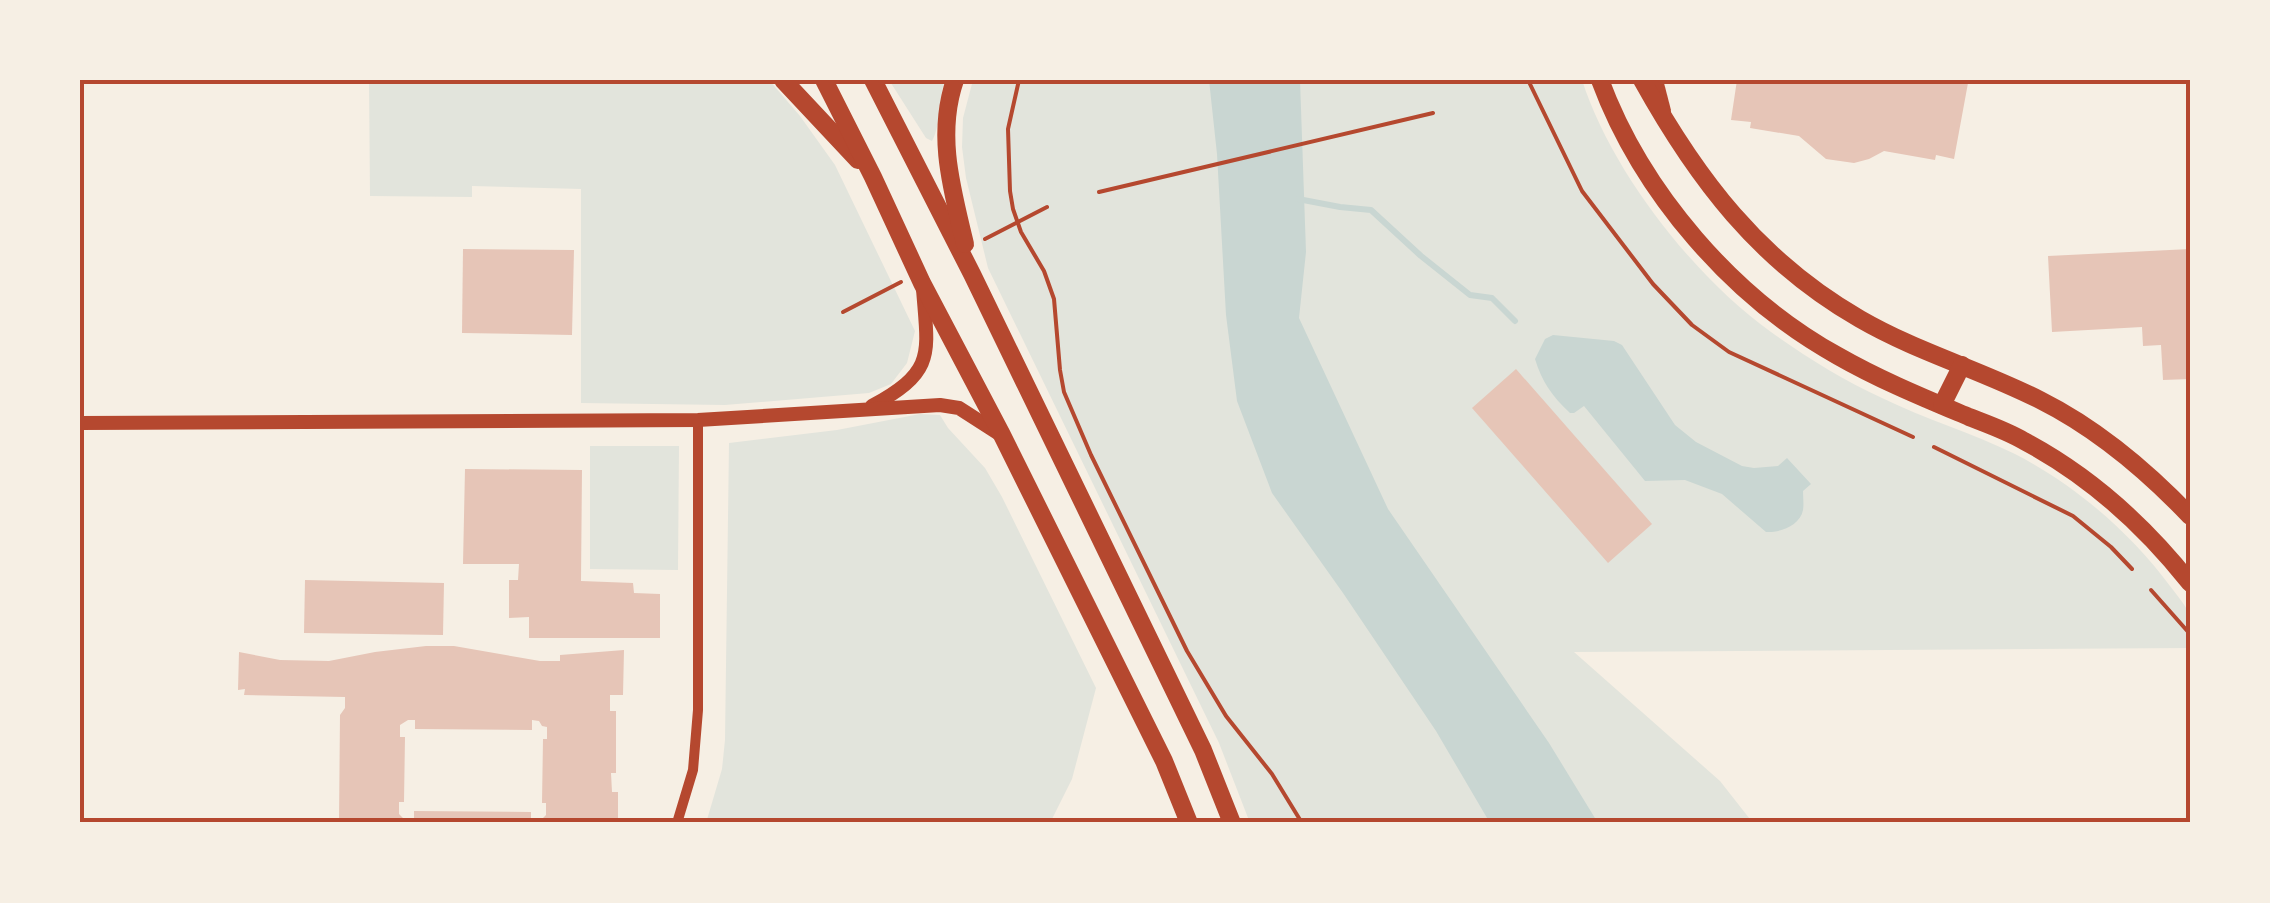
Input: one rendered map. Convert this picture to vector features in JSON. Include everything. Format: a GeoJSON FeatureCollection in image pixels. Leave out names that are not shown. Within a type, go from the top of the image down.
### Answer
{"type":"FeatureCollection","features":[{"type":"Feature","properties":{"kind":"main road"},"geometry":{"type":"LineString","coordinates":[[783,80],[873,176]]}},
{"type":"Feature","properties":{"kind":"main road"},"geometry":{"type":"LineString","coordinates":[[824,80],[1164,762],[1189,823]]}},
{"type":"Feature","properties":{"kind":"main road"},"geometry":{"type":"LineString","coordinates":[[872,80],[972,274],[1203,750],[1232,823]]}},
{"type":"Feature","properties":{"kind":"main road"},"geometry":{"type":"LineString","coordinates":[[955,80],[946,116],[946,147],[972,274]]}},
{"type":"Feature","properties":{"kind":"main road"},"geometry":{"type":"LineString","coordinates":[[1600,80],[1628,141],[1660,192],[1732,279],[1778,317],[1835,355],[1892,384],[2022,439],[2074,470],[2127,513],[2190,583]]}},
{"type":"Feature","properties":{"kind":"main road"},"geometry":{"type":"LineString","coordinates":[[1642,80],[1668,126],[1720,200],[1770,252],[1810,285],[1858,318],[1909,344],[2042,401],[2100,437],[2158,483],[2190,516]]}},
{"type":"Feature","properties":{"kind":"main road"},"geometry":{"type":"LineString","coordinates":[[1942,405],[1962,365]]}},
{"type":"Feature","properties":{"kind":"street"},"geometry":{"type":"LineString","coordinates":[[1656,80],[1668,126]]}},
{"type":"Feature","properties":{"kind":"street"},"geometry":{"type":"LineString","coordinates":[[868,409],[900,391],[921,368],[927,346],[922,283]]}},
{"type":"Feature","properties":{"kind":"street"},"geometry":{"type":"LineString","coordinates":[[80,423],[698,420],[940,406],[959,408],[1002,435]]}},
{"type":"Feature","properties":{"kind":"street"},"geometry":{"type":"LineString","coordinates":[[677,823],[692,770],[698,710],[698,420]]}},
{"type":"Feature","properties":{"kind":"path"},"geometry":{"type":"LineString","coordinates":[[1019,80],[1008,129],[1010,191],[1021,232],[1044,271],[1054,299],[1064,392],[1187,652],[1226,716],[1272,774],[1302,823]]}},
{"type":"Feature","properties":{"kind":"path"},"geometry":{"type":"LineString","coordinates":[[1528,80],[1582,192],[1653,284],[1692,325],[1730,352],[1913,437]]}},
{"type":"Feature","properties":{"kind":"path"},"geometry":{"type":"LineString","coordinates":[[1099,192],[1433,113]]}},
{"type":"Feature","properties":{"kind":"path"},"geometry":{"type":"LineString","coordinates":[[1934,448],[2073,516],[2132,569]]}},
{"type":"Feature","properties":{"kind":"path"},"geometry":{"type":"LineString","coordinates":[[2151,590],[2190,634]]}},
{"type":"Feature","properties":{"kind":"shaded area"},"geometry":{"type":"Polygon","coordinates":[[[369,80],[769,80],[835,165],[915,331],[907,363],[891,384],[869,393],[725,405],[581,403],[581,189],[472,186],[472,197],[370,196],[369,80]]]}},
{"type":"Feature","properties":{"kind":"shaded area"},"geometry":{"type":"Polygon","coordinates":[[[889,80],[945,80],[932,141],[926,138],[889,80]]]}},
{"type":"Feature","properties":{"kind":"shaded area"},"geometry":{"type":"Polygon","coordinates":[[[973,80],[1582,80],[1595,115],[1634,185],[1658,220],[1713,282],[1771,332],[1839,376],[1898,406],[2015,454],[2080,495],[2137,547],[2182,601],[2190,619],[2190,648],[1574,652],[1720,781],[1753,823],[1250,823],[1219,743],[988,268],[962,147],[963,118],[973,80]]]}},
{"type":"Feature","properties":{"kind":"shaded area"},"geometry":{"type":"Polygon","coordinates":[[[1209,80],[1300,80],[1306,252],[1299,318],[1388,509],[1549,743],[1598,823],[1490,823],[1436,731],[1272,493],[1237,401],[1226,315],[1209,80]]]}},
{"type":"Feature","properties":{"kind":"shaded area"},"geometry":{"type":"Polygon","coordinates":[[[1553,335],[1622,345],[1675,425],[1696,442],[1742,466],[1778,466],[1787,458],[1811,484],[1803,491],[1801,516],[1783,530],[1766,532],[1722,494],[1685,480],[1645,481],[1584,406],[1570,413],[1548,388],[1535,359],[1545,339],[1553,335]]]}},
{"type":"Feature","properties":{"kind":"shaded area"},"geometry":{"type":"Polygon","coordinates":[[[920,414],[940,415],[985,468],[1096,688],[1072,779],[1050,823],[706,823],[722,769],[725,740],[729,443],[837,430],[920,414]]]}},
{"type":"Feature","properties":{"kind":"shaded area"},"geometry":{"type":"Polygon","coordinates":[[[590,446],[679,446],[678,570],[590,569],[590,446]]]}},
{"type":"Feature","properties":{"kind":"building"},"geometry":{"type":"Polygon","coordinates":[[[1737,80],[1968,83],[1954,159],[1936,155],[1935,160],[1884,151],[1854,163],[1826,159],[1799,136],[1750,128],[1751,122],[1731,120],[1737,80]]]}},
{"type":"Feature","properties":{"kind":"building"},"geometry":{"type":"Polygon","coordinates":[[[463,249],[574,250],[572,335],[462,333],[463,249]]]}},
{"type":"Feature","properties":{"kind":"building"},"geometry":{"type":"Polygon","coordinates":[[[2190,249],[2190,379],[2163,380],[2161,345],[2143,346],[2142,327],[2052,332],[2048,256],[2190,249]]]}},
{"type":"Feature","properties":{"kind":"building"},"geometry":{"type":"Polygon","coordinates":[[[1516,369],[1652,524],[1608,563],[1472,408],[1516,369]]]}},
{"type":"Feature","properties":{"kind":"building"},"geometry":{"type":"Polygon","coordinates":[[[465,469],[582,470],[581,581],[633,583],[634,593],[660,594],[660,638],[529,638],[529,617],[509,618],[509,580],[518,580],[519,564],[463,564],[465,469]]]}},
{"type":"Feature","properties":{"kind":"building"},"geometry":{"type":"Polygon","coordinates":[[[305,580],[444,583],[443,635],[304,633],[305,580]]]}},
{"type":"Feature","properties":{"kind":"building"},"geometry":{"type":"Polygon","coordinates":[[[426,646],[454,646],[540,661],[560,661],[560,655],[624,650],[623,695],[610,695],[610,711],[616,711],[616,773],[611,773],[612,792],[618,792],[618,823],[538,823],[546,815],[546,803],[542,803],[543,739],[547,739],[547,727],[539,721],[532,720],[532,730],[415,729],[415,720],[408,720],[400,725],[400,737],[405,737],[404,802],[399,802],[399,814],[408,823],[339,823],[340,715],[345,697],[244,695],[245,689],[238,690],[239,652],[280,660],[329,661],[426,646]]]}},
{"type":"Feature","properties":{"kind":"building"},"geometry":{"type":"Polygon","coordinates":[[[414,811],[531,812],[531,823],[414,823],[414,811]]]}},
{"type":"Feature","properties":{"kind":"waterway"},"geometry":{"type":"LineString","coordinates":[[1298,199],[1371,210],[1470,295],[1492,298],[1515,321]]}}]}
